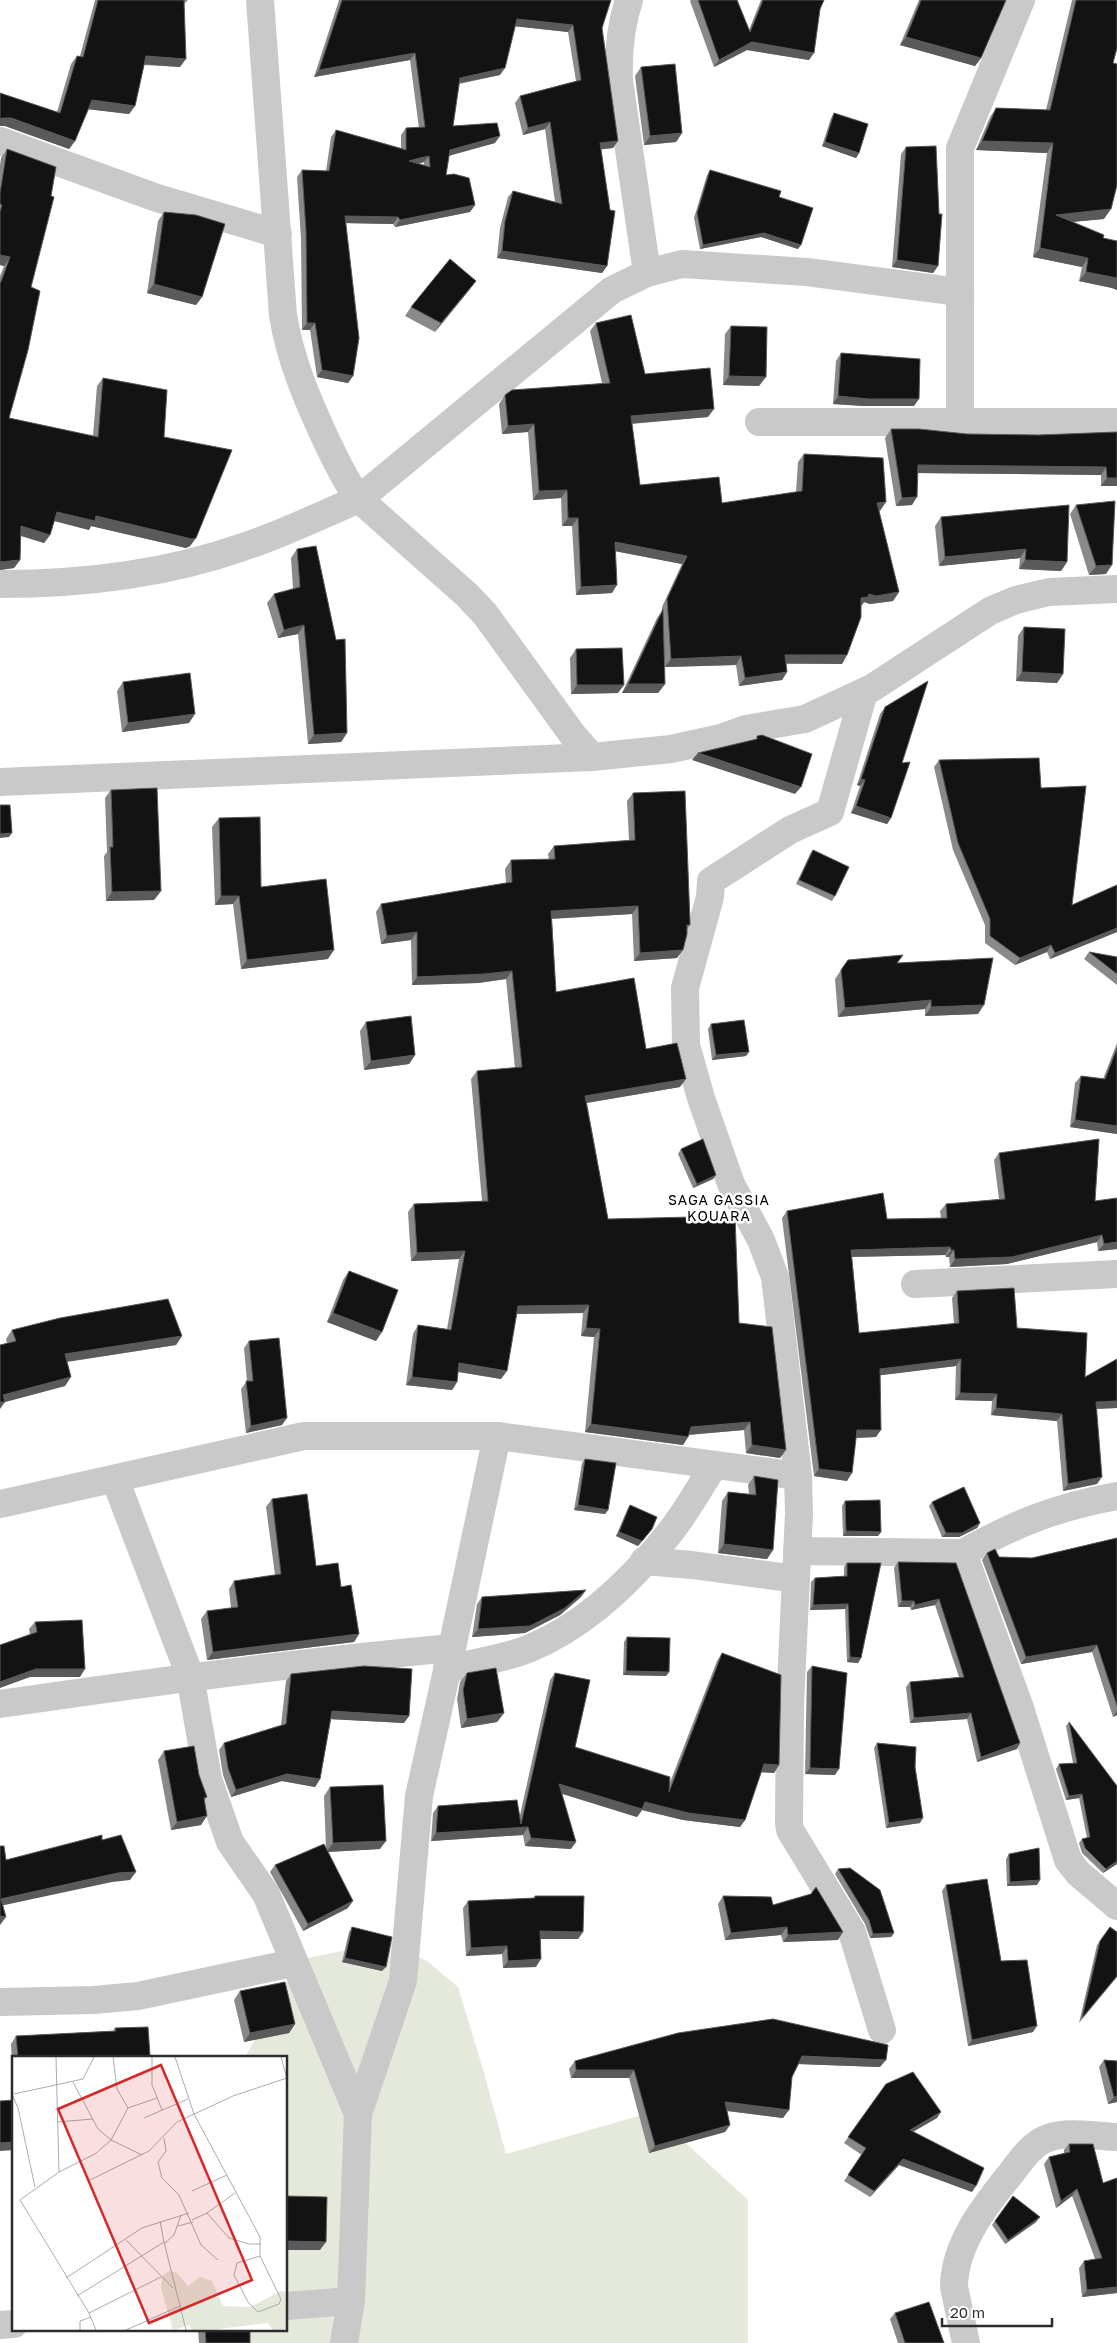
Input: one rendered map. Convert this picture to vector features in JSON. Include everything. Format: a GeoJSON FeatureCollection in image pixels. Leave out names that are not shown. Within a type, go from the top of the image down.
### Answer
{"type":"FeatureCollection","features":[{"type":"Feature","properties":{"kind":"street"},"geometry":{"type":"LineString","coordinates":[[260,0],[283,315],[288,344],[309,402],[345,479],[359,499],[467,595],[484,614],[572,734],[592,757]]}},
{"type":"Feature","properties":{"kind":"street"},"geometry":{"type":"LineString","coordinates":[[629,0],[622,21],[618,49],[619,81],[647,273]]}},
{"type":"Feature","properties":{"kind":"street"},"geometry":{"type":"LineString","coordinates":[[960,420],[960,148],[1021,0]]}},
{"type":"Feature","properties":{"kind":"street"},"geometry":{"type":"LineString","coordinates":[[0,141],[157,198],[278,234]]}},
{"type":"Feature","properties":{"kind":"street"},"geometry":{"type":"LineString","coordinates":[[0,584],[91,578],[161,570],[244,547],[359,499],[612,290],[647,273],[682,264],[807,272],[959,292]]}},
{"type":"Feature","properties":{"kind":"street"},"geometry":{"type":"LineString","coordinates":[[759,422],[960,420],[1117,422]]}},
{"type":"Feature","properties":{"kind":"street"},"geometry":{"type":"LineString","coordinates":[[0,782],[592,757],[671,750],[721,738],[746,729],[805,720],[864,692],[990,611],[1016,600],[1049,592],[1117,588]]}},
{"type":"Feature","properties":{"kind":"street"},"geometry":{"type":"LineString","coordinates":[[864,692],[830,812],[790,830],[710,881],[710,897],[685,988],[686,1045],[701,1098],[731,1184],[761,1240],[775,1277],[798,1476],[797,1551],[790,1706],[790,1830],[852,1932],[882,2030]]}},
{"type":"Feature","properties":{"kind":"street"},"geometry":{"type":"LineString","coordinates":[[915,1284],[1117,1274]]}},
{"type":"Feature","properties":{"kind":"street"},"geometry":{"type":"LineString","coordinates":[[0,1504],[304,1436],[497,1436],[798,1476]]}},
{"type":"Feature","properties":{"kind":"street"},"geometry":{"type":"LineString","coordinates":[[344,2343],[351,2301],[358,2114],[403,1981],[419,1796],[497,1436]]}},
{"type":"Feature","properties":{"kind":"street"},"geometry":{"type":"LineString","coordinates":[[0,1704],[190,1676],[325,1660],[449,1658],[526,1650],[553,1638],[612,1594],[644,1561],[680,1519],[714,1465]]}},
{"type":"Feature","properties":{"kind":"street"},"geometry":{"type":"LineString","coordinates":[[114,1480],[190,1676],[208,1780],[230,1842],[266,1894],[358,2114]]}},
{"type":"Feature","properties":{"kind":"street"},"geometry":{"type":"LineString","coordinates":[[797,1551],[963,1553],[1035,1517],[1078,1503],[1117,1496]]}},
{"type":"Feature","properties":{"kind":"street"},"geometry":{"type":"LineString","coordinates":[[963,1553],[1020,1706],[1068,1860],[1078,1873],[1117,1906]]}},
{"type":"Feature","properties":{"kind":"street"},"geometry":{"type":"LineString","coordinates":[[644,1561],[796,1578]]}},
{"type":"Feature","properties":{"kind":"street"},"geometry":{"type":"LineString","coordinates":[[0,2002],[129,1998],[294,1963]]}},
{"type":"Feature","properties":{"kind":"street"},"geometry":{"type":"LineString","coordinates":[[966,2343],[954,2287],[954,2278],[960,2257],[971,2231],[987,2202],[1021,2160],[1041,2141],[1060,2135],[1117,2137]]}},
{"type":"Feature","properties":{"kind":"street"},"geometry":{"type":"LineString","coordinates":[[288,2306],[351,2301]]}},
{"type":"Feature","properties":{"kind":"shaded area"},"geometry":{"type":"Polygon","coordinates":[[[389,1941],[427,1961],[458,1987],[506,2154],[652,2112],[748,2200],[748,2343],[213,2343],[215,2330],[288,2330],[288,2056],[246,2056],[299,1960],[389,1941]]]}},
{"type":"Feature","properties":{"kind":"building"},"geometry":{"type":"Polygon","coordinates":[[[98,0],[184,0],[186,59],[146,56],[135,106],[92,100],[75,141],[11,118],[0,119],[0,93],[60,113],[77,56],[83,57],[98,0]]]}},
{"type":"Feature","properties":{"kind":"building"},"geometry":{"type":"Polygon","coordinates":[[[342,0],[611,0],[602,28],[618,141],[600,143],[610,210],[615,211],[607,266],[502,251],[505,221],[513,191],[562,204],[550,122],[528,128],[520,96],[581,80],[573,25],[517,19],[505,68],[460,78],[453,126],[497,123],[500,136],[450,150],[446,175],[454,174],[469,178],[475,205],[400,220],[398,217],[345,216],[359,338],[353,376],[322,370],[315,323],[307,323],[306,232],[302,170],[329,171],[336,130],[406,150],[406,128],[425,127],[415,53],[319,70],[342,0]],[[429,156],[409,161],[430,167],[429,156]]]}},
{"type":"Feature","properties":{"kind":"building"},"geometry":{"type":"Polygon","coordinates":[[[698,0],[737,0],[750,32],[763,0],[824,0],[820,9],[814,53],[752,42],[719,60],[698,0]]]}},
{"type":"Feature","properties":{"kind":"building"},"geometry":{"type":"Polygon","coordinates":[[[921,0],[1006,0],[981,58],[906,37],[921,0]]]}},
{"type":"Feature","properties":{"kind":"building"},"geometry":{"type":"Polygon","coordinates":[[[1076,0],[1117,0],[1117,48],[1113,63],[1117,64],[1117,185],[1111,209],[1056,215],[1104,235],[1103,238],[1117,241],[1117,278],[1086,272],[1088,258],[1040,248],[1053,143],[982,141],[996,108],[1050,110],[1076,0]]]}},
{"type":"Feature","properties":{"kind":"building"},"geometry":{"type":"Polygon","coordinates":[[[675,64],[682,133],[650,136],[641,67],[675,64]]]}},
{"type":"Feature","properties":{"kind":"building"},"geometry":{"type":"Polygon","coordinates":[[[834,113],[868,124],[859,153],[825,142],[834,113]]]}},
{"type":"Feature","properties":{"kind":"building"},"geometry":{"type":"Polygon","coordinates":[[[936,146],[939,214],[942,214],[938,266],[897,260],[906,147],[936,146]]]}},
{"type":"Feature","properties":{"kind":"building"},"geometry":{"type":"Polygon","coordinates":[[[7,149],[56,167],[51,196],[54,197],[31,287],[40,291],[28,350],[9,418],[98,437],[103,378],[167,390],[164,437],[232,450],[196,538],[192,539],[96,516],[95,521],[57,512],[50,535],[21,526],[20,560],[0,562],[0,284],[10,257],[0,255],[0,212],[2,205],[0,204],[0,193],[7,149]]]}},
{"type":"Feature","properties":{"kind":"building"},"geometry":{"type":"Polygon","coordinates":[[[710,170],[781,191],[779,197],[813,208],[801,245],[764,233],[703,245],[697,213],[710,170]]]}},
{"type":"Feature","properties":{"kind":"building"},"geometry":{"type":"Polygon","coordinates":[[[164,212],[196,215],[225,224],[202,297],[154,284],[164,212]]]}},
{"type":"Feature","properties":{"kind":"building"},"geometry":{"type":"Polygon","coordinates":[[[450,259],[476,281],[441,323],[411,307],[450,259]]]}},
{"type":"Feature","properties":{"kind":"building"},"geometry":{"type":"Polygon","coordinates":[[[631,315],[645,374],[710,368],[714,409],[631,416],[640,485],[719,477],[722,503],[802,491],[804,454],[883,458],[886,502],[877,503],[899,592],[876,596],[869,594],[868,597],[861,598],[861,617],[847,655],[785,655],[787,672],[745,678],[741,656],[671,659],[667,599],[687,556],[615,542],[617,585],[581,587],[578,518],[568,518],[567,490],[539,491],[534,424],[508,426],[505,395],[512,390],[610,383],[596,323],[631,315]]]}},
{"type":"Feature","properties":{"kind":"building"},"geometry":{"type":"Polygon","coordinates":[[[731,326],[767,327],[766,377],[729,376],[731,326]]]}},
{"type":"Feature","properties":{"kind":"building"},"geometry":{"type":"Polygon","coordinates":[[[841,353],[920,359],[919,399],[869,399],[838,396],[841,353]]]}},
{"type":"Feature","properties":{"kind":"building"},"geometry":{"type":"Polygon","coordinates":[[[891,429],[919,429],[967,434],[1039,435],[1117,432],[1117,478],[1107,478],[1106,467],[918,465],[917,497],[902,498],[891,429]]]}},
{"type":"Feature","properties":{"kind":"building"},"geometry":{"type":"Polygon","coordinates":[[[1115,501],[1112,565],[1096,566],[1076,505],[1115,501]]]}},
{"type":"Feature","properties":{"kind":"building"},"geometry":{"type":"Polygon","coordinates":[[[1069,505],[1067,562],[1025,560],[1026,549],[945,557],[941,517],[1069,505]]]}},
{"type":"Feature","properties":{"kind":"building"},"geometry":{"type":"Polygon","coordinates":[[[316,546],[336,640],[345,639],[347,733],[314,735],[304,625],[284,630],[274,594],[300,587],[297,549],[316,546]]]}},
{"type":"Feature","properties":{"kind":"building"},"geometry":{"type":"Polygon","coordinates":[[[663,609],[665,684],[628,684],[663,609]]]}},
{"type":"Feature","properties":{"kind":"building"},"geometry":{"type":"Polygon","coordinates":[[[1024,627],[1065,629],[1063,674],[1022,672],[1024,627]]]}},
{"type":"Feature","properties":{"kind":"building"},"geometry":{"type":"Polygon","coordinates":[[[622,648],[624,685],[577,685],[576,649],[622,648]]]}},
{"type":"Feature","properties":{"kind":"building"},"geometry":{"type":"Polygon","coordinates":[[[190,673],[195,714],[128,723],[123,682],[190,673]]]}},
{"type":"Feature","properties":{"kind":"building"},"geometry":{"type":"Polygon","coordinates":[[[928,681],[902,763],[910,762],[891,818],[856,806],[865,780],[861,779],[885,707],[928,681]]]}},
{"type":"Feature","properties":{"kind":"building"},"geometry":{"type":"Polygon","coordinates":[[[762,735],[812,754],[801,787],[698,753],[757,739],[757,736],[762,735]]]}},
{"type":"Feature","properties":{"kind":"building"},"geometry":{"type":"Polygon","coordinates":[[[1039,758],[1041,788],[1086,786],[1072,905],[1117,885],[1117,928],[1055,953],[1051,945],[1020,958],[990,936],[990,919],[958,843],[939,760],[1039,758]]]}},
{"type":"Feature","properties":{"kind":"building"},"geometry":{"type":"Polygon","coordinates":[[[157,788],[161,891],[112,892],[110,847],[113,847],[111,790],[157,788]]]}},
{"type":"Feature","properties":{"kind":"building"},"geometry":{"type":"Polygon","coordinates":[[[685,791],[690,925],[687,925],[683,950],[640,953],[638,906],[551,911],[556,992],[634,978],[646,1049],[677,1043],[686,1079],[585,1096],[608,1219],[735,1216],[739,1323],[772,1327],[786,1450],[752,1445],[750,1422],[691,1427],[688,1437],[591,1424],[600,1329],[586,1328],[589,1305],[518,1306],[507,1371],[459,1363],[457,1382],[412,1377],[418,1325],[451,1330],[465,1251],[417,1253],[414,1204],[488,1201],[477,1071],[522,1067],[512,971],[417,977],[417,932],[387,936],[381,904],[512,882],[511,860],[555,859],[554,846],[635,840],[633,793],[685,791]]]}},
{"type":"Feature","properties":{"kind":"building"},"geometry":{"type":"Polygon","coordinates":[[[0,805],[10,805],[12,833],[0,834],[0,805]]]}},
{"type":"Feature","properties":{"kind":"building"},"geometry":{"type":"Polygon","coordinates":[[[260,817],[261,887],[326,879],[334,950],[247,960],[239,896],[221,896],[219,818],[260,817]]]}},
{"type":"Feature","properties":{"kind":"building"},"geometry":{"type":"Polygon","coordinates":[[[813,850],[849,867],[835,896],[799,880],[813,850]]]}},
{"type":"Feature","properties":{"kind":"building"},"geometry":{"type":"Polygon","coordinates":[[[1089,952],[1117,957],[1117,974],[1089,952]]]}},
{"type":"Feature","properties":{"kind":"building"},"geometry":{"type":"Polygon","coordinates":[[[903,955],[897,963],[993,958],[984,1005],[931,1007],[931,1000],[845,1008],[841,970],[848,960],[903,955]]]}},
{"type":"Feature","properties":{"kind":"building"},"geometry":{"type":"Polygon","coordinates":[[[411,1016],[415,1055],[371,1061],[366,1022],[411,1016]]]}},
{"type":"Feature","properties":{"kind":"building"},"geometry":{"type":"Polygon","coordinates":[[[744,1020],[749,1052],[716,1055],[711,1024],[744,1020]]]}},
{"type":"Feature","properties":{"kind":"building"},"geometry":{"type":"Polygon","coordinates":[[[1117,1048],[1117,1126],[1075,1120],[1081,1076],[1105,1079],[1117,1048]]]}},
{"type":"Feature","properties":{"kind":"building"},"geometry":{"type":"Polygon","coordinates":[[[703,1139],[716,1175],[697,1184],[681,1149],[703,1139]]]}},
{"type":"Feature","properties":{"kind":"building"},"geometry":{"type":"Polygon","coordinates":[[[1099,1139],[1095,1201],[1117,1198],[1117,1242],[1104,1244],[1102,1235],[1012,1257],[955,1259],[954,1250],[951,1250],[950,1247],[851,1250],[859,1333],[959,1323],[957,1291],[1014,1288],[1017,1328],[1087,1333],[1085,1377],[1117,1359],[1117,1401],[1096,1402],[1102,1477],[1068,1484],[1062,1414],[996,1408],[997,1394],[960,1393],[961,1359],[880,1369],[881,1430],[857,1430],[852,1473],[819,1469],[787,1211],[883,1193],[887,1219],[947,1218],[946,1204],[1005,1199],[999,1153],[1099,1139]]]}},
{"type":"Feature","properties":{"kind":"building"},"geometry":{"type":"Polygon","coordinates":[[[349,1271],[398,1290],[382,1332],[333,1313],[349,1271]]]}},
{"type":"Feature","properties":{"kind":"building"},"geometry":{"type":"Polygon","coordinates":[[[168,1299],[182,1336],[65,1354],[71,1377],[3,1395],[5,1402],[0,1402],[0,1345],[16,1341],[12,1330],[60,1318],[168,1299]]]}},
{"type":"Feature","properties":{"kind":"building"},"geometry":{"type":"Polygon","coordinates":[[[279,1338],[287,1418],[251,1426],[246,1381],[253,1381],[249,1341],[279,1338]]]}},
{"type":"Feature","properties":{"kind":"building"},"geometry":{"type":"Polygon","coordinates":[[[585,1459],[616,1463],[608,1510],[578,1505],[585,1459]]]}},
{"type":"Feature","properties":{"kind":"building"},"geometry":{"type":"Polygon","coordinates":[[[754,1476],[778,1480],[773,1550],[724,1544],[728,1492],[756,1495],[754,1476]]]}},
{"type":"Feature","properties":{"kind":"building"},"geometry":{"type":"Polygon","coordinates":[[[964,1487],[980,1523],[962,1533],[946,1533],[932,1502],[964,1487]]]}},
{"type":"Feature","properties":{"kind":"building"},"geometry":{"type":"Polygon","coordinates":[[[307,1494],[316,1566],[338,1563],[341,1587],[351,1585],[359,1634],[213,1652],[207,1611],[238,1607],[234,1581],[281,1574],[272,1499],[307,1494]]]}},
{"type":"Feature","properties":{"kind":"building"},"geometry":{"type":"Polygon","coordinates":[[[880,1500],[881,1532],[846,1531],[845,1501],[880,1500]]]}},
{"type":"Feature","properties":{"kind":"building"},"geometry":{"type":"Polygon","coordinates":[[[630,1505],[657,1517],[652,1529],[642,1541],[619,1532],[630,1505]]]}},
{"type":"Feature","properties":{"kind":"building"},"geometry":{"type":"Polygon","coordinates":[[[1117,1538],[1117,1706],[1097,1645],[1026,1657],[987,1553],[995,1549],[999,1557],[1032,1558],[1117,1538]]]}},
{"type":"Feature","properties":{"kind":"building"},"geometry":{"type":"Polygon","coordinates":[[[898,1562],[956,1563],[1020,1743],[981,1757],[971,1713],[914,1718],[910,1682],[964,1677],[939,1599],[915,1605],[914,1601],[902,1601],[898,1562]]]}},
{"type":"Feature","properties":{"kind":"building"},"geometry":{"type":"Polygon","coordinates":[[[847,1563],[881,1563],[861,1658],[850,1657],[848,1604],[813,1605],[815,1578],[847,1576],[847,1563]]]}},
{"type":"Feature","properties":{"kind":"building"},"geometry":{"type":"Polygon","coordinates":[[[586,1590],[565,1608],[530,1626],[478,1629],[482,1597],[586,1590]]]}},
{"type":"Feature","properties":{"kind":"building"},"geometry":{"type":"Polygon","coordinates":[[[82,1620],[85,1669],[36,1669],[0,1682],[0,1645],[37,1632],[35,1622],[82,1620]]]}},
{"type":"Feature","properties":{"kind":"building"},"geometry":{"type":"Polygon","coordinates":[[[627,1637],[670,1638],[669,1672],[626,1671],[627,1637]]]}},
{"type":"Feature","properties":{"kind":"building"},"geometry":{"type":"Polygon","coordinates":[[[722,1653],[781,1675],[779,1765],[764,1764],[745,1820],[688,1813],[645,1802],[642,1809],[559,1784],[576,1842],[531,1838],[528,1827],[436,1833],[438,1806],[517,1800],[521,1824],[555,1673],[590,1680],[575,1747],[670,1777],[669,1792],[722,1653]]]}},
{"type":"Feature","properties":{"kind":"building"},"geometry":{"type":"Polygon","coordinates":[[[364,1666],[412,1669],[409,1716],[332,1711],[320,1779],[287,1774],[236,1790],[228,1768],[224,1743],[286,1724],[291,1674],[364,1666]]]}},
{"type":"Feature","properties":{"kind":"building"},"geometry":{"type":"Polygon","coordinates":[[[812,1666],[847,1673],[839,1769],[810,1768],[812,1666]]]}},
{"type":"Feature","properties":{"kind":"building"},"geometry":{"type":"Polygon","coordinates":[[[496,1668],[504,1713],[467,1719],[463,1690],[467,1673],[496,1668]]]}},
{"type":"Feature","properties":{"kind":"building"},"geometry":{"type":"Polygon","coordinates":[[[1069,1722],[1117,1786],[1117,1861],[1106,1869],[1085,1848],[1082,1839],[1090,1837],[1082,1794],[1069,1796],[1059,1764],[1077,1763],[1069,1722]]]}},
{"type":"Feature","properties":{"kind":"building"},"geometry":{"type":"Polygon","coordinates":[[[877,1743],[916,1747],[915,1767],[923,1818],[889,1823],[877,1743]]]}},
{"type":"Feature","properties":{"kind":"building"},"geometry":{"type":"Polygon","coordinates":[[[194,1746],[199,1775],[207,1797],[204,1798],[207,1816],[177,1822],[164,1751],[194,1746]]]}},
{"type":"Feature","properties":{"kind":"building"},"geometry":{"type":"Polygon","coordinates":[[[383,1785],[386,1841],[333,1843],[330,1787],[383,1785]]]}},
{"type":"Feature","properties":{"kind":"building"},"geometry":{"type":"Polygon","coordinates":[[[102,1835],[102,1840],[121,1835],[136,1872],[118,1873],[1,1899],[6,1917],[0,1916],[0,1846],[4,1846],[6,1860],[102,1835]]]}},
{"type":"Feature","properties":{"kind":"building"},"geometry":{"type":"Polygon","coordinates":[[[324,1844],[353,1901],[308,1924],[275,1865],[324,1844]]]}},
{"type":"Feature","properties":{"kind":"building"},"geometry":{"type":"Polygon","coordinates":[[[1039,1848],[1040,1880],[1010,1882],[1009,1854],[1039,1848]]]}},
{"type":"Feature","properties":{"kind":"building"},"geometry":{"type":"Polygon","coordinates":[[[850,1868],[880,1890],[894,1933],[873,1934],[869,1920],[838,1869],[850,1868]]]}},
{"type":"Feature","properties":{"kind":"building"},"geometry":{"type":"Polygon","coordinates":[[[987,1879],[1001,1961],[1027,1960],[1037,2026],[972,2040],[946,1885],[987,1879]]]}},
{"type":"Feature","properties":{"kind":"building"},"geometry":{"type":"Polygon","coordinates":[[[816,1887],[843,1932],[788,1935],[787,1927],[731,1933],[723,1896],[771,1897],[773,1905],[811,1894],[816,1887]]]}},
{"type":"Feature","properties":{"kind":"building"},"geometry":{"type":"Polygon","coordinates":[[[535,1896],[584,1896],[583,1932],[540,1931],[541,1959],[508,1961],[507,1946],[471,1948],[468,1901],[535,1898],[535,1896]]]}},
{"type":"Feature","properties":{"kind":"building"},"geometry":{"type":"Polygon","coordinates":[[[352,1927],[392,1937],[386,1967],[345,1958],[352,1927]]]}},
{"type":"Feature","properties":{"kind":"building"},"geometry":{"type":"Polygon","coordinates":[[[1110,1927],[1117,1932],[1117,1976],[1082,2018],[1100,1941],[1110,1927]]]}},
{"type":"Feature","properties":{"kind":"building"},"geometry":{"type":"Polygon","coordinates":[[[285,1982],[295,2024],[250,2033],[240,1991],[285,1982]]]}},
{"type":"Feature","properties":{"kind":"building"},"geometry":{"type":"Polygon","coordinates":[[[773,2019],[888,2045],[886,2060],[802,2056],[792,2077],[789,2110],[725,2102],[730,2125],[655,2146],[634,2070],[576,2070],[575,2061],[678,2033],[773,2019]]]}},
{"type":"Feature","properties":{"kind":"building"},"geometry":{"type":"Polygon","coordinates":[[[148,2027],[150,2055],[18,2056],[16,2036],[116,2031],[115,2028],[148,2027]]]}},
{"type":"Feature","properties":{"kind":"building"},"geometry":{"type":"Polygon","coordinates":[[[1104,2060],[1117,2061],[1117,2096],[1114,2097],[1104,2060]]]}},
{"type":"Feature","properties":{"kind":"building"},"geometry":{"type":"Polygon","coordinates":[[[913,2072],[941,2112],[910,2130],[984,2168],[976,2186],[903,2159],[874,2191],[848,2175],[866,2148],[848,2137],[886,2084],[913,2072]]]}},
{"type":"Feature","properties":{"kind":"building"},"geometry":{"type":"Polygon","coordinates":[[[12,2100],[12,2142],[0,2143],[0,2101],[12,2100]]]}},
{"type":"Feature","properties":{"kind":"building"},"geometry":{"type":"Polygon","coordinates":[[[1069,2144],[1093,2144],[1103,2183],[1117,2178],[1117,2287],[1087,2290],[1084,2261],[1102,2258],[1077,2189],[1061,2201],[1049,2157],[1070,2152],[1069,2144]]]}},
{"type":"Feature","properties":{"kind":"building"},"geometry":{"type":"Polygon","coordinates":[[[288,2196],[327,2197],[326,2242],[288,2241],[288,2196]]]}},
{"type":"Feature","properties":{"kind":"building"},"geometry":{"type":"Polygon","coordinates":[[[1013,2196],[1040,2217],[1008,2240],[995,2221],[1013,2196]]]}},
{"type":"Feature","properties":{"kind":"building"},"geometry":{"type":"Polygon","coordinates":[[[929,2302],[944,2343],[905,2343],[895,2313],[929,2302]]]}},
{"type":"Feature","properties":{"kind":"building"},"geometry":{"type":"Polygon","coordinates":[[[205,2330],[250,2330],[250,2343],[206,2343],[205,2330]]]}},
{"type":"Feature","properties":{"kind":"district","name":"SAGA GASSIA KOUARA"},"geometry":{"type":"Point","coordinates":[719,1208]}}]}
